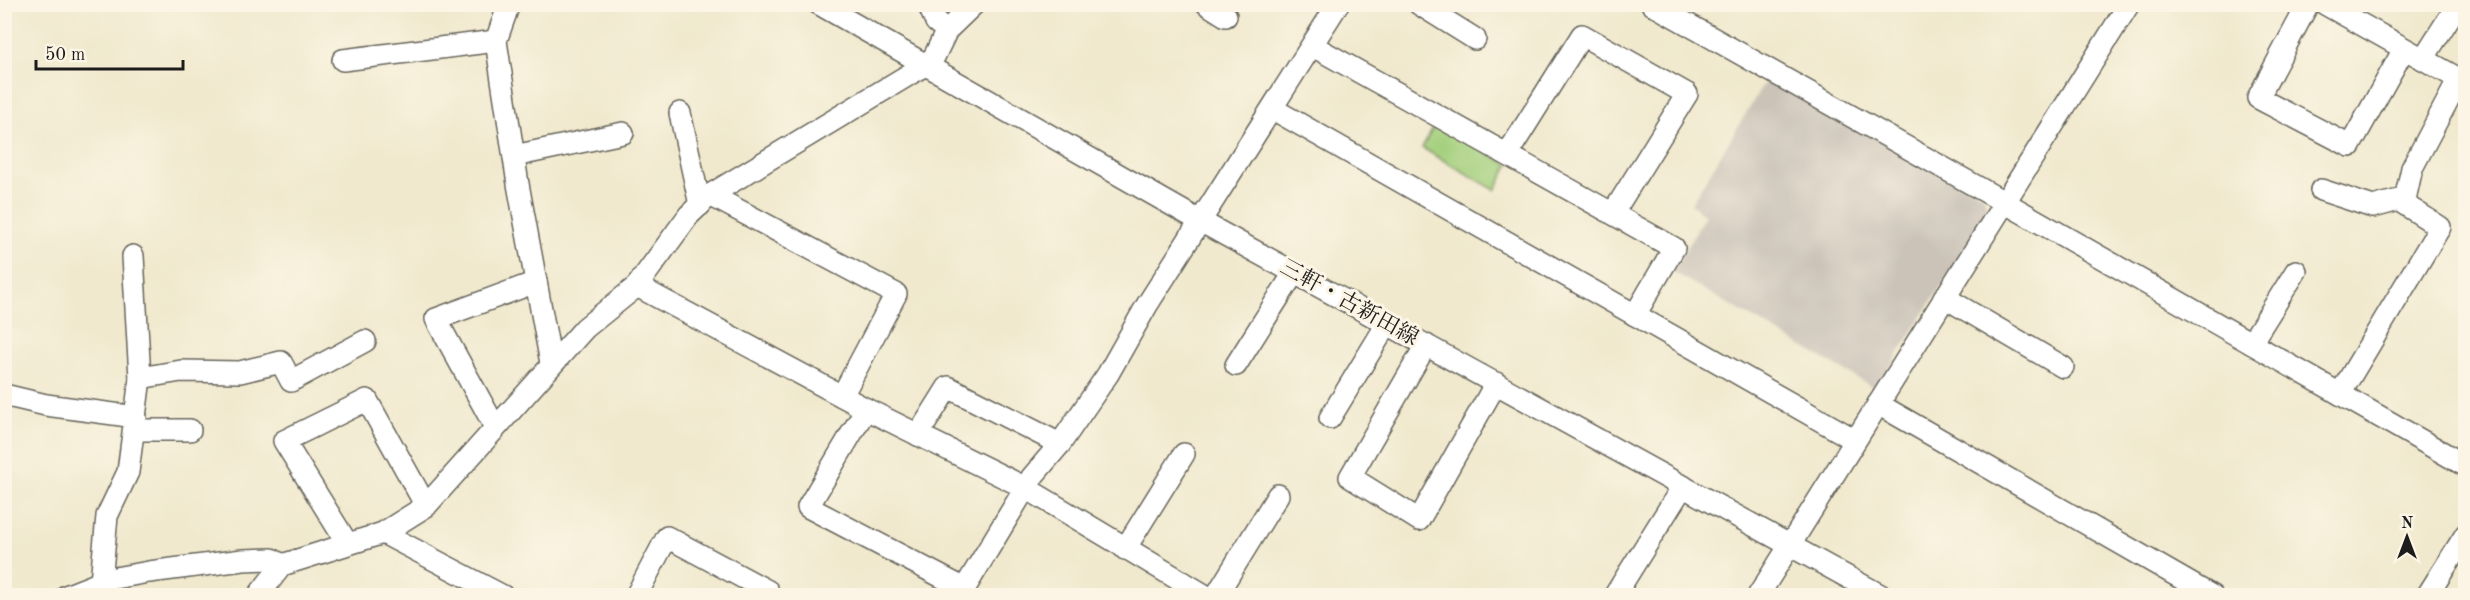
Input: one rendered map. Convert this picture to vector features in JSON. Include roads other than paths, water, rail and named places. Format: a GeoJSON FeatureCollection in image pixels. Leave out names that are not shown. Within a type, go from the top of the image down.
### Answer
{"type":"FeatureCollection","features":[{"type":"Feature","properties":{"kind":"street"},"geometry":{"type":"LineString","coordinates":[[509,4],[496,40],[551,363]]}},
{"type":"Feature","properties":{"kind":"street","name":"三軒・古新田線"},"geometry":{"type":"LineString","coordinates":[[819,4],[1200,222],[1882,596]]}},
{"type":"Feature","properties":{"kind":"street"},"geometry":{"type":"LineString","coordinates":[[928,4],[936,22],[947,30]]}},
{"type":"Feature","properties":{"kind":"street"},"geometry":{"type":"LineString","coordinates":[[264,594],[282,565],[383,533],[426,506],[551,363],[585,328],[637,286],[689,215],[705,200],[925,65],[933,57],[947,30],[974,4]]}},
{"type":"Feature","properties":{"kind":"street"},"geometry":{"type":"LineString","coordinates":[[1207,4],[1226,16]]}},
{"type":"Feature","properties":{"kind":"street"},"geometry":{"type":"LineString","coordinates":[[866,409],[808,507],[963,592],[1026,488],[1060,444],[1108,374],[1147,305],[1338,4]]}},
{"type":"Feature","properties":{"kind":"street"},"geometry":{"type":"LineString","coordinates":[[1419,4],[1475,39]]}},
{"type":"Feature","properties":{"kind":"street"},"geometry":{"type":"LineString","coordinates":[[1758,596],[2129,4]]}},
{"type":"Feature","properties":{"kind":"street"},"geometry":{"type":"LineString","coordinates":[[2308,4],[2258,98],[2350,146],[2404,49]]}},
{"type":"Feature","properties":{"kind":"street"},"geometry":{"type":"LineString","coordinates":[[2423,59],[2458,4]]}},
{"type":"Feature","properties":{"kind":"street"},"geometry":{"type":"LineString","coordinates":[[1656,6],[2004,201],[2466,466]]}},
{"type":"Feature","properties":{"kind":"street"},"geometry":{"type":"LineString","coordinates":[[2330,6],[2462,81],[2412,168],[2404,204],[2440,227],[2340,394]]}},
{"type":"Feature","properties":{"kind":"street"},"geometry":{"type":"LineString","coordinates":[[1508,153],[1582,35],[1687,94],[1613,213]]}},
{"type":"Feature","properties":{"kind":"street"},"geometry":{"type":"LineString","coordinates":[[344,60],[496,40]]}},
{"type":"Feature","properties":{"kind":"street"},"geometry":{"type":"LineString","coordinates":[[1313,46],[1508,153],[1674,248],[1635,315]]}},
{"type":"Feature","properties":{"kind":"street"},"geometry":{"type":"LineString","coordinates":[[1273,109],[1856,440]]}},
{"type":"Feature","properties":{"kind":"street"},"geometry":{"type":"LineString","coordinates":[[680,112],[705,200],[896,294],[842,396]]}},
{"type":"Feature","properties":{"kind":"street"},"geometry":{"type":"LineString","coordinates":[[514,156],[623,133]]}},
{"type":"Feature","properties":{"kind":"street"},"geometry":{"type":"LineString","coordinates":[[2321,190],[2373,207],[2406,198]]}},
{"type":"Feature","properties":{"kind":"street"},"geometry":{"type":"LineString","coordinates":[[101,582],[107,516],[128,472],[140,378],[133,256]]}},
{"type":"Feature","properties":{"kind":"street"},"geometry":{"type":"LineString","coordinates":[[2252,343],[2296,271]]}},
{"type":"Feature","properties":{"kind":"street"},"geometry":{"type":"LineString","coordinates":[[1236,365],[1294,273]]}},
{"type":"Feature","properties":{"kind":"street"},"geometry":{"type":"LineString","coordinates":[[495,427],[436,319],[536,282]]}},
{"type":"Feature","properties":{"kind":"street"},"geometry":{"type":"LineString","coordinates":[[637,286],[866,409],[1026,488],[1206,596]]}},
{"type":"Feature","properties":{"kind":"street"},"geometry":{"type":"LineString","coordinates":[[1944,297],[2063,367]]}},
{"type":"Feature","properties":{"kind":"street"},"geometry":{"type":"LineString","coordinates":[[1330,418],[1387,324]]}},
{"type":"Feature","properties":{"kind":"street"},"geometry":{"type":"LineString","coordinates":[[140,378],[181,371],[240,372],[281,362],[291,381],[365,341]]}},
{"type":"Feature","properties":{"kind":"street"},"geometry":{"type":"LineString","coordinates":[[1426,345],[1350,477],[1419,520],[1496,383]]}},
{"type":"Feature","properties":{"kind":"street"},"geometry":{"type":"LineString","coordinates":[[918,435],[948,387],[1060,444]]}},
{"type":"Feature","properties":{"kind":"street"},"geometry":{"type":"LineString","coordinates":[[4,395],[135,423],[190,430]]}},
{"type":"Feature","properties":{"kind":"street"},"geometry":{"type":"LineString","coordinates":[[347,543],[284,441],[367,400],[426,506]]}},
{"type":"Feature","properties":{"kind":"street"},"geometry":{"type":"LineString","coordinates":[[1878,404],[2212,596]]}},
{"type":"Feature","properties":{"kind":"street"},"geometry":{"type":"LineString","coordinates":[[1125,549],[1184,454]]}},
{"type":"Feature","properties":{"kind":"street"},"geometry":{"type":"LineString","coordinates":[[1615,595],[1683,486]]}},
{"type":"Feature","properties":{"kind":"street"},"geometry":{"type":"LineString","coordinates":[[1216,596],[1278,495]]}},
{"type":"Feature","properties":{"kind":"street"},"geometry":{"type":"LineString","coordinates":[[383,533],[503,596]]}},
{"type":"Feature","properties":{"kind":"street"},"geometry":{"type":"LineString","coordinates":[[2427,596],[2466,534]]}},
{"type":"Feature","properties":{"kind":"street"},"geometry":{"type":"LineString","coordinates":[[636,596],[667,537],[768,591],[766,596]]}},
{"type":"Feature","properties":{"kind":"street"},"geometry":{"type":"LineString","coordinates":[[66,596],[101,582],[149,572],[243,560],[272,559],[282,565]]}}]}
